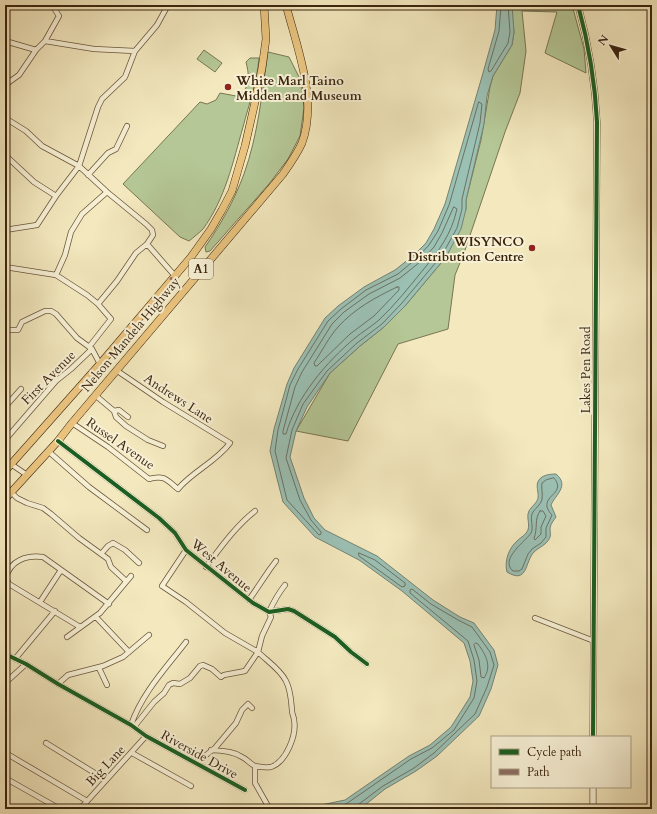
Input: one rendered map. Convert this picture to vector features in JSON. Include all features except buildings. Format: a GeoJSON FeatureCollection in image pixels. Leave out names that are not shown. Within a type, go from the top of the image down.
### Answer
{"type":"FeatureCollection","features":[{"type":"Feature","properties":{"kind":"highway","name":"Nelson Mandela Highway"},"geometry":{"type":"LineString","coordinates":[[5,471],[8,462],[100,364],[192,257],[211,229],[232,191],[245,146],[262,68],[266,39],[264,5]]}},
{"type":"Feature","properties":{"kind":"highway","name":"Nelson Mandela Highway"},"geometry":{"type":"LineString","coordinates":[[5,499],[58,441],[72,422],[283,174],[298,150],[305,133],[307,122],[308,95],[286,5]]}},
{"type":"Feature","properties":{"kind":"street"},"geometry":{"type":"LineString","coordinates":[[5,85],[19,75],[36,50],[45,41],[59,16],[50,5]]}},
{"type":"Feature","properties":{"kind":"street"},"geometry":{"type":"LineString","coordinates":[[5,230],[37,225],[56,196],[79,166],[98,106],[102,99],[124,77],[135,51],[157,25],[168,5]]}},
{"type":"Feature","properties":{"kind":"street","name":"Lakes Pen Road"},"geometry":{"type":"LineString","coordinates":[[578,5],[586,34],[592,68],[596,122],[593,736]]}},
{"type":"Feature","properties":{"kind":"street"},"geometry":{"type":"LineString","coordinates":[[5,41],[36,50]]}},
{"type":"Feature","properties":{"kind":"street"},"geometry":{"type":"LineString","coordinates":[[45,41],[94,49],[135,51]]}},
{"type":"Feature","properties":{"kind":"street"},"geometry":{"type":"LineString","coordinates":[[5,118],[26,131],[42,146],[79,166],[152,230],[153,235],[147,244],[136,253],[117,281],[98,304],[56,275],[5,267]]}},
{"type":"Feature","properties":{"kind":"street"},"geometry":{"type":"LineString","coordinates":[[88,175],[108,152],[116,149],[127,126]]}},
{"type":"Feature","properties":{"kind":"street"},"geometry":{"type":"LineString","coordinates":[[5,155],[34,182],[56,196]]}},
{"type":"Feature","properties":{"kind":"street"},"geometry":{"type":"LineString","coordinates":[[56,275],[65,255],[71,232],[82,214],[107,192]]}},
{"type":"Feature","properties":{"kind":"street"},"geometry":{"type":"LineString","coordinates":[[147,244],[175,276]]}},
{"type":"Feature","properties":{"kind":"street","name":"First Avenue"},"geometry":{"type":"LineString","coordinates":[[5,440],[56,381],[71,370],[90,348],[111,319],[98,304]]}},
{"type":"Feature","properties":{"kind":"street"},"geometry":{"type":"LineString","coordinates":[[5,330],[18,330],[22,322],[45,311],[51,311],[56,314],[77,338],[90,348],[100,364]]}},
{"type":"Feature","properties":{"kind":"street","name":"Andrews Lane"},"geometry":{"type":"LineString","coordinates":[[116,370],[163,402],[230,443],[218,457],[185,481],[178,489]]}},
{"type":"Feature","properties":{"kind":"street"},"geometry":{"type":"LineString","coordinates":[[5,407],[22,389]]}},
{"type":"Feature","properties":{"kind":"street"},"geometry":{"type":"LineString","coordinates":[[95,395],[114,411],[116,417],[126,426],[148,440],[163,446]]}},
{"type":"Feature","properties":{"kind":"street"},"geometry":{"type":"LineString","coordinates":[[114,411],[119,410],[128,417]]}},
{"type":"Feature","properties":{"kind":"street","name":"Russel Avenue"},"geometry":{"type":"LineString","coordinates":[[72,422],[108,447],[149,479],[158,477],[165,478],[178,489]]}},
{"type":"Feature","properties":{"kind":"street","name":"West Avenue"},"geometry":{"type":"LineString","coordinates":[[58,441],[159,518],[175,533],[186,550],[206,567],[249,600],[268,612]]}},
{"type":"Feature","properties":{"kind":"street"},"geometry":{"type":"LineString","coordinates":[[48,451],[89,487],[147,530]]}},
{"type":"Feature","properties":{"kind":"street"},"geometry":{"type":"LineString","coordinates":[[8,462],[27,475]]}},
{"type":"Feature","properties":{"kind":"street"},"geometry":{"type":"LineString","coordinates":[[11,492],[27,503],[43,508],[108,559],[111,567],[126,581]]}},
{"type":"Feature","properties":{"kind":"street"},"geometry":{"type":"LineString","coordinates":[[206,567],[232,533],[255,511]]}},
{"type":"Feature","properties":{"kind":"street"},"geometry":{"type":"LineString","coordinates":[[101,554],[113,543],[125,550],[139,563]]}},
{"type":"Feature","properties":{"kind":"street"},"geometry":{"type":"LineString","coordinates":[[186,550],[162,586],[186,602],[225,633],[258,652],[282,674],[287,682],[290,693],[294,720],[294,730],[287,752],[280,762],[269,768],[255,766],[234,752],[211,750]]}},
{"type":"Feature","properties":{"kind":"street"},"geometry":{"type":"LineString","coordinates":[[80,627],[9,584],[6,578],[10,568],[21,559],[34,556],[43,557],[109,604]]}},
{"type":"Feature","properties":{"kind":"street"},"geometry":{"type":"LineString","coordinates":[[249,600],[276,561]]}},
{"type":"Feature","properties":{"kind":"street"},"geometry":{"type":"LineString","coordinates":[[40,602],[61,570]]}},
{"type":"Feature","properties":{"kind":"street"},"geometry":{"type":"LineString","coordinates":[[67,637],[96,617],[109,604],[131,576]]}},
{"type":"Feature","properties":{"kind":"street"},"geometry":{"type":"LineString","coordinates":[[268,612],[276,597],[285,585]]}},
{"type":"Feature","properties":{"kind":"street"},"geometry":{"type":"LineString","coordinates":[[268,612],[288,609],[294,611],[335,637],[367,664]]}},
{"type":"Feature","properties":{"kind":"street"},"geometry":{"type":"LineString","coordinates":[[15,659],[55,611]]}},
{"type":"Feature","properties":{"kind":"street"},"geometry":{"type":"LineString","coordinates":[[132,726],[164,693],[169,685],[173,683],[180,684],[190,678],[200,666],[203,665],[212,669],[222,677],[224,675],[245,670],[258,652],[262,636],[271,617],[268,612]]}},
{"type":"Feature","properties":{"kind":"street"},"geometry":{"type":"LineString","coordinates":[[96,617],[128,652]]}},
{"type":"Feature","properties":{"kind":"street"},"geometry":{"type":"LineString","coordinates":[[535,618],[594,641]]}},
{"type":"Feature","properties":{"kind":"street"},"geometry":{"type":"LineString","coordinates":[[58,684],[68,675],[99,668],[123,657],[149,635]]}},
{"type":"Feature","properties":{"kind":"street"},"geometry":{"type":"LineString","coordinates":[[132,726],[135,713],[147,692],[186,642]]}},
{"type":"Feature","properties":{"kind":"street","name":"Riverside Drive"},"geometry":{"type":"LineString","coordinates":[[5,654],[26,664],[132,726],[146,736],[245,790]]}},
{"type":"Feature","properties":{"kind":"street"},"geometry":{"type":"LineString","coordinates":[[5,683],[26,664]]}},
{"type":"Feature","properties":{"kind":"street"},"geometry":{"type":"LineString","coordinates":[[99,668],[107,685]]}},
{"type":"Feature","properties":{"kind":"street"},"geometry":{"type":"LineString","coordinates":[[196,764],[215,748],[236,723],[242,710],[248,704],[252,708]]}},
{"type":"Feature","properties":{"kind":"street","name":"Big Lane"},"geometry":{"type":"LineString","coordinates":[[84,805],[146,736]]}},
{"type":"Feature","properties":{"kind":"street"},"geometry":{"type":"LineString","coordinates":[[46,743],[106,780]]}},
{"type":"Feature","properties":{"kind":"street"},"geometry":{"type":"LineString","coordinates":[[132,753],[192,786]]}},
{"type":"Feature","properties":{"kind":"street"},"geometry":{"type":"LineString","coordinates":[[9,755],[90,809]]}},
{"type":"Feature","properties":{"kind":"street"},"geometry":{"type":"LineString","coordinates":[[255,766],[255,783],[268,806]]}},
{"type":"Feature","properties":{"kind":"street"},"geometry":{"type":"LineString","coordinates":[[5,778],[60,809]]}},
{"type":"Feature","properties":{"kind":"street"},"geometry":{"type":"LineString","coordinates":[[593,788],[593,809]]}},
{"type":"Feature","properties":{"kind":"green space"},"geometry":{"type":"Polygon","coordinates":[[[511,5],[572,5],[584,49],[586,73],[545,53],[557,12],[522,11],[526,51],[520,93],[455,275],[448,329],[398,344],[348,441],[296,431],[330,373],[384,327],[405,306],[446,257],[466,209],[466,200],[481,140],[493,76],[512,45],[514,32],[511,5]]]}},
{"type":"Feature","properties":{"kind":"green space"},"geometry":{"type":"Polygon","coordinates":[[[204,50],[222,63],[215,72],[197,59],[204,50]]]}},
{"type":"Feature","properties":{"kind":"green space"},"geometry":{"type":"Polygon","coordinates":[[[268,52],[289,57],[301,81],[304,108],[300,136],[288,159],[269,184],[210,251],[206,252],[205,247],[222,221],[231,203],[249,159],[259,114],[268,52]]]}},
{"type":"Feature","properties":{"kind":"green space"},"geometry":{"type":"Polygon","coordinates":[[[250,58],[259,58],[256,76],[228,180],[211,217],[203,229],[189,241],[180,237],[123,184],[200,102],[207,104],[216,100],[220,93],[236,96],[239,91],[243,93],[247,86],[248,78],[246,62],[250,58]]]}},
{"type":"Feature","properties":{"kind":"water"},"geometry":{"type":"Polygon","coordinates":[[[497,5],[512,5],[514,32],[512,45],[493,76],[487,96],[484,124],[466,200],[466,209],[461,229],[446,257],[405,306],[384,327],[330,373],[307,407],[296,431],[290,457],[304,498],[314,518],[325,530],[377,556],[433,600],[460,617],[474,623],[494,650],[498,665],[491,689],[479,716],[437,756],[416,771],[385,789],[360,809],[314,809],[321,805],[345,800],[409,756],[430,745],[451,727],[470,697],[473,681],[470,661],[464,643],[402,591],[359,560],[315,537],[283,502],[270,451],[274,429],[287,384],[294,368],[325,318],[338,306],[364,287],[395,270],[414,255],[426,243],[434,229],[445,204],[483,73],[495,30],[497,5]]]}},
{"type":"Feature","properties":{"kind":"water"},"geometry":{"type":"Polygon","coordinates":[[[556,474],[562,482],[562,486],[551,505],[556,517],[550,526],[549,540],[534,552],[522,574],[519,576],[507,572],[507,559],[512,547],[528,530],[528,513],[538,498],[537,486],[540,478],[556,474]]]}},
{"type":"Feature","properties":{"kind":"cycle path"},"geometry":{"type":"LineString","coordinates":[[578,5],[591,63],[597,122],[593,736]]}},
{"type":"Feature","properties":{"kind":"cycle path"},"geometry":{"type":"LineString","coordinates":[[58,441],[159,518],[175,533],[186,550],[253,603],[269,612],[288,609],[294,611],[335,637],[367,664]]}},
{"type":"Feature","properties":{"kind":"cycle path"},"geometry":{"type":"LineString","coordinates":[[5,654],[26,664],[58,684],[131,725],[146,736],[245,790]]}},
{"type":"Feature","properties":{"kind":"place","name":"White Marl Taino Midden and Museum"},"geometry":{"type":"Point","coordinates":[228,87]}},
{"type":"Feature","properties":{"kind":"place","name":"WISYNCO Distribution Centre"},"geometry":{"type":"Point","coordinates":[532,248]}}]}
